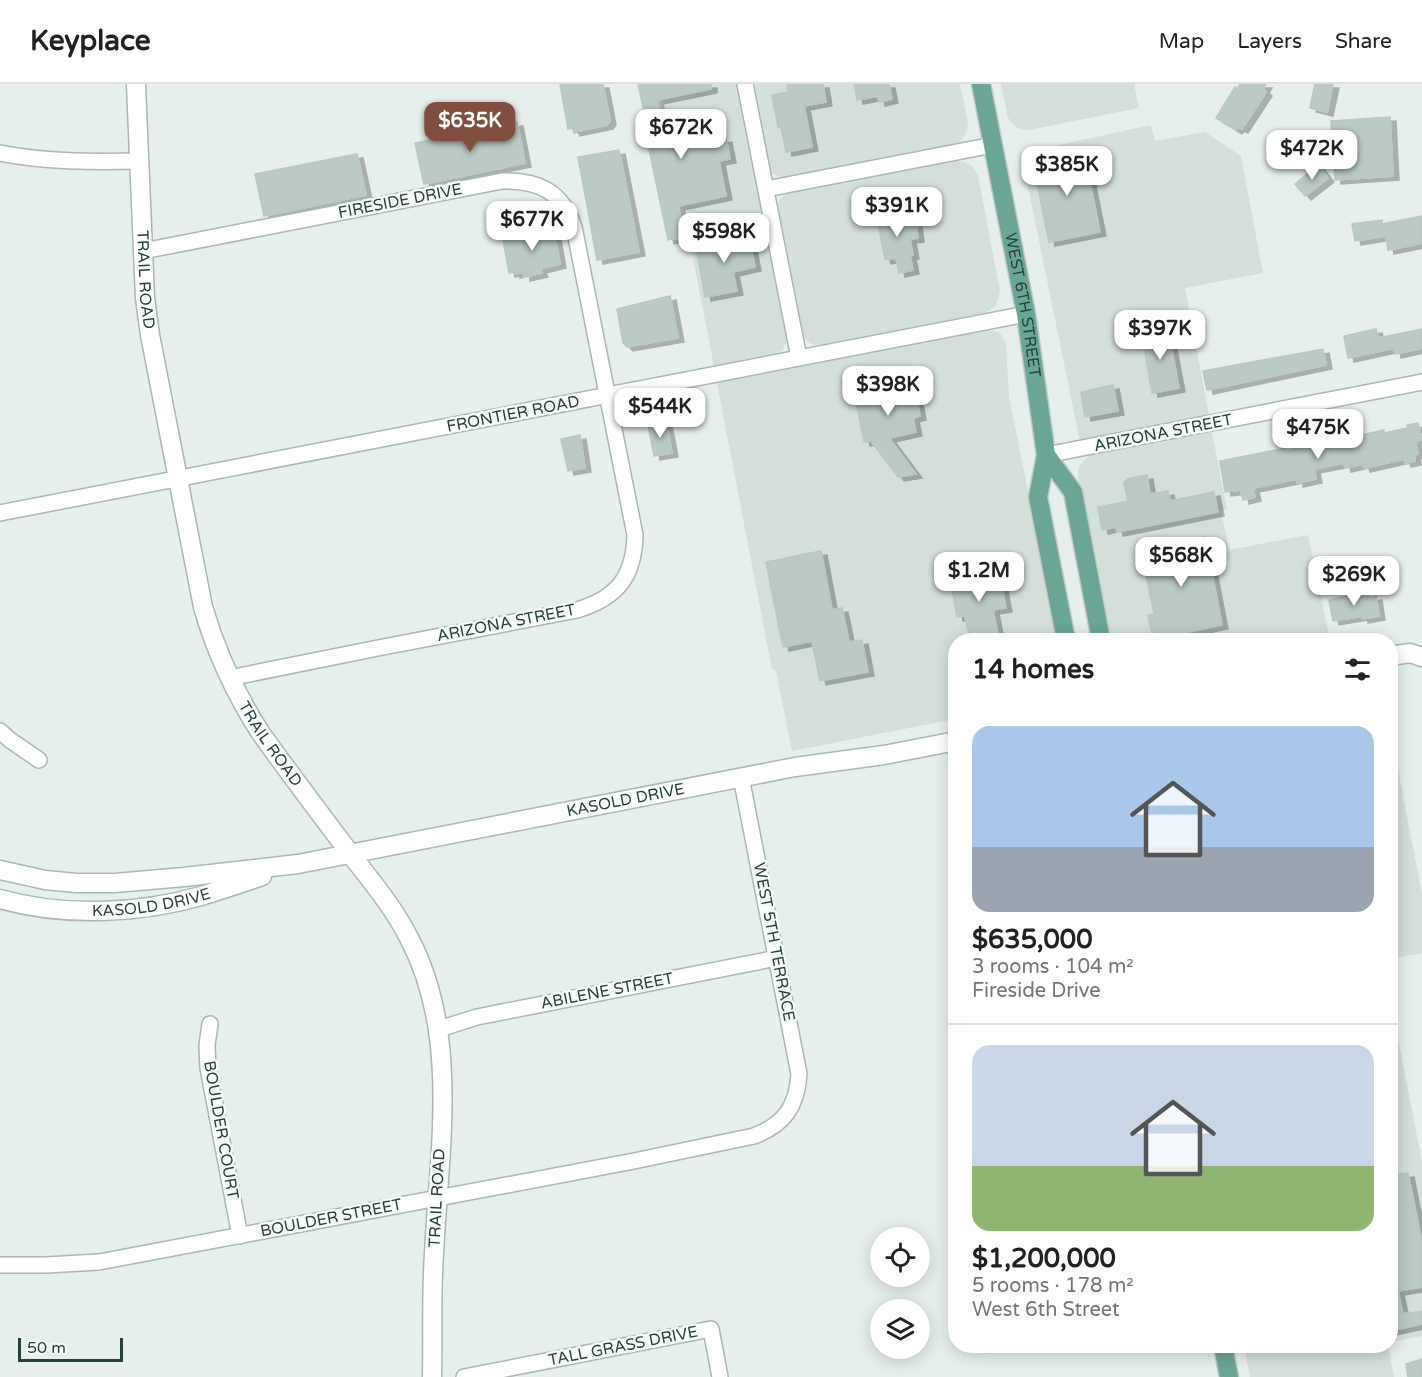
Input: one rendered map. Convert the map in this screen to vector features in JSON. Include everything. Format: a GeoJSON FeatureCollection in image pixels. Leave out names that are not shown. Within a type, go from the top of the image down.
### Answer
{"type":"FeatureCollection","features":[{"type":"Feature","properties":{"kind":"main road","name":"WEST 6TH STREET"},"geometry":{"type":"LineString","coordinates":[[981,84],[1026,314],[1046,455],[1038,497],[1065,633]]}},
{"type":"Feature","properties":{"kind":"main road","name":"WEST 6TH STREET"},"geometry":{"type":"LineString","coordinates":[[1046,455],[1073,492],[1100,633]]}},
{"type":"Feature","properties":{"kind":"main road"},"geometry":{"type":"LineString","coordinates":[[1224,1353],[1229,1377]]}},
{"type":"Feature","properties":{"kind":"street","name":"TRAIL ROAD"},"geometry":{"type":"LineString","coordinates":[[136,84],[145,298],[150,335],[203,607],[212,637],[229,678],[260,732],[388,903],[410,938],[435,1007],[442,1069],[433,1258],[432,1377]]}},
{"type":"Feature","properties":{"kind":"street"},"geometry":{"type":"LineString","coordinates":[[745,84],[799,358]]}},
{"type":"Feature","properties":{"kind":"street"},"geometry":{"type":"LineString","coordinates":[[766,189],[993,145]]}},
{"type":"Feature","properties":{"kind":"street"},"geometry":{"type":"LineString","coordinates":[[0,153],[48,160],[139,161]]}},
{"type":"Feature","properties":{"kind":"street","name":"FIRESIDE DRIVE"},"geometry":{"type":"LineString","coordinates":[[143,251],[502,181],[533,183],[551,193],[570,214],[607,395]]}},
{"type":"Feature","properties":{"kind":"street","name":"FRONTIER ROAD"},"geometry":{"type":"LineString","coordinates":[[0,513],[1026,314]]}},
{"type":"Feature","properties":{"kind":"street","name":"ARIZONA STREET"},"geometry":{"type":"LineString","coordinates":[[1046,455],[1422,382]]}},
{"type":"Feature","properties":{"kind":"street","name":"ARIZONA STREET"},"geometry":{"type":"LineString","coordinates":[[229,678],[577,610],[592,606],[608,597],[621,585],[628,573],[635,549],[635,535],[607,395]]}},
{"type":"Feature","properties":{"kind":"street"},"geometry":{"type":"LineString","coordinates":[[1398,654],[1418,650]]}},
{"type":"Feature","properties":{"kind":"street"},"geometry":{"type":"LineString","coordinates":[[0,731],[39,760]]}},
{"type":"Feature","properties":{"kind":"street","name":"KASOLD DRIVE"},"geometry":{"type":"LineString","coordinates":[[0,870],[76,884],[144,881],[298,864],[741,777],[948,743]]}},
{"type":"Feature","properties":{"kind":"street","name":"WEST 5TH TERRACE"},"geometry":{"type":"LineString","coordinates":[[741,777],[799,1074],[798,1089],[791,1107]]}},
{"type":"Feature","properties":{"kind":"street","name":"KASOLD DRIVE"},"geometry":{"type":"LineString","coordinates":[[0,899],[30,906],[96,912],[146,908],[200,896],[298,864]]}},
{"type":"Feature","properties":{"kind":"street","name":"ABILENE STREET"},"geometry":{"type":"LineString","coordinates":[[439,1029],[477,1017],[777,958]]}},
{"type":"Feature","properties":{"kind":"street","name":"BOULDER COURT"},"geometry":{"type":"LineString","coordinates":[[210,1024],[207,1044],[208,1068],[240,1236]]}},
{"type":"Feature","properties":{"kind":"street","name":"BOULDER STREET"},"geometry":{"type":"LineString","coordinates":[[0,1265],[99,1262],[634,1161],[754,1136],[780,1122],[791,1107]]}},
{"type":"Feature","properties":{"kind":"street","name":"TALL GRASS DRIVE"},"geometry":{"type":"LineString","coordinates":[[464,1377],[711,1329],[720,1377]]}},
{"type":"Feature","properties":{"kind":"shaded area"},"geometry":{"type":"Polygon","coordinates":[[[659,84],[737,84],[787,340],[780,352],[714,366],[659,84]]]}},
{"type":"Feature","properties":{"kind":"shaded area"},"geometry":{"type":"Polygon","coordinates":[[[754,84],[960,84],[968,123],[967,131],[960,143],[954,145],[783,178],[773,174],[770,169],[754,84]]]}},
{"type":"Feature","properties":{"kind":"shaded area"},"geometry":{"type":"Polygon","coordinates":[[[1001,84],[1134,84],[1139,108],[1023,130],[1016,127],[1008,118],[1001,84]]]}},
{"type":"Feature","properties":{"kind":"shaded area"},"geometry":{"type":"Polygon","coordinates":[[[1151,125],[1155,141],[1205,132],[1241,156],[1263,273],[1185,288],[1209,415],[1080,442],[1023,162],[1028,155],[1040,149],[1151,125]]]}},
{"type":"Feature","properties":{"kind":"shaded area"},"geometry":{"type":"Polygon","coordinates":[[[957,161],[971,165],[978,175],[1000,291],[996,306],[985,313],[819,345],[807,341],[803,336],[778,209],[778,203],[782,197],[788,193],[957,161]]]}},
{"type":"Feature","properties":{"kind":"shaded area"},"geometry":{"type":"Polygon","coordinates":[[[985,330],[999,332],[1006,343],[1009,397],[1057,633],[948,633],[948,720],[792,751],[776,671],[772,669],[717,383],[985,330]]]}},
{"type":"Feature","properties":{"kind":"shaded area"},"geometry":{"type":"Polygon","coordinates":[[[1212,432],[1227,510],[1221,511],[1229,550],[1308,535],[1329,633],[1109,633],[1078,477],[1079,467],[1085,459],[1092,455],[1212,432]]]}},
{"type":"Feature","properties":{"kind":"shaded area"},"geometry":{"type":"Polygon","coordinates":[[[1398,769],[1422,895],[1422,953],[1398,958],[1398,769]]]}},
{"type":"Feature","properties":{"kind":"shaded area"},"geometry":{"type":"Polygon","coordinates":[[[1398,1038],[1422,1162],[1422,1336],[1398,1341],[1398,1038]]]}},
{"type":"Feature","properties":{"kind":"shaded area"},"geometry":{"type":"Polygon","coordinates":[[[1245,1353],[1389,1353],[1394,1377],[1250,1377],[1245,1353]]]}},
{"type":"Feature","properties":{"kind":"building"},"geometry":{"type":"Polygon","coordinates":[[[560,84],[603,84],[610,121],[607,125],[574,132],[572,128],[568,129],[560,84]]]}},
{"type":"Feature","properties":{"kind":"building"},"geometry":{"type":"Polygon","coordinates":[[[638,84],[711,84],[711,89],[657,100],[667,149],[726,138],[730,159],[719,161],[726,196],[678,206],[685,237],[668,240],[638,84]]]}},
{"type":"Feature","properties":{"kind":"building"},"geometry":{"type":"Polygon","coordinates":[[[787,84],[823,84],[826,102],[804,106],[812,147],[786,152],[781,127],[778,127],[772,95],[788,92],[787,84]]]}},
{"type":"Feature","properties":{"kind":"building"},"geometry":{"type":"Polygon","coordinates":[[[854,84],[889,84],[892,99],[879,102],[878,96],[857,100],[854,84]]]}},
{"type":"Feature","properties":{"kind":"building"},"geometry":{"type":"Polygon","coordinates":[[[1240,84],[1266,84],[1263,89],[1266,92],[1242,129],[1238,127],[1236,130],[1216,118],[1235,87],[1237,89],[1240,84]]]}},
{"type":"Feature","properties":{"kind":"building"},"geometry":{"type":"Polygon","coordinates":[[[1315,84],[1333,84],[1327,112],[1310,108],[1315,84]]]}},
{"type":"Feature","properties":{"kind":"building"},"geometry":{"type":"Polygon","coordinates":[[[1390,117],[1393,176],[1335,180],[1331,121],[1390,117]]]}},
{"type":"Feature","properties":{"kind":"building"},"geometry":{"type":"Polygon","coordinates":[[[517,122],[525,163],[424,184],[415,143],[517,122]]]}},
{"type":"Feature","properties":{"kind":"building"},"geometry":{"type":"Polygon","coordinates":[[[619,150],[639,252],[597,260],[578,157],[619,150]]]}},
{"type":"Feature","properties":{"kind":"building"},"geometry":{"type":"Polygon","coordinates":[[[1084,152],[1100,232],[1049,242],[1033,163],[1084,152]]]}},
{"type":"Feature","properties":{"kind":"building"},"geometry":{"type":"Polygon","coordinates":[[[357,154],[366,195],[264,216],[255,174],[357,154]]]}},
{"type":"Feature","properties":{"kind":"building"},"geometry":{"type":"Polygon","coordinates":[[[1318,165],[1328,178],[1305,196],[1295,184],[1318,165]]]}},
{"type":"Feature","properties":{"kind":"building"},"geometry":{"type":"Polygon","coordinates":[[[904,208],[907,225],[916,223],[918,238],[910,239],[913,270],[899,273],[896,258],[885,260],[876,213],[904,208]]]}},
{"type":"Feature","properties":{"kind":"building"},"geometry":{"type":"Polygon","coordinates":[[[1422,216],[1422,243],[1388,250],[1386,236],[1355,241],[1352,224],[1382,220],[1382,224],[1422,216]]]}},
{"type":"Feature","properties":{"kind":"building"},"geometry":{"type":"Polygon","coordinates":[[[553,225],[560,264],[540,269],[542,273],[524,277],[524,272],[509,273],[503,240],[533,234],[532,229],[553,225]]]}},
{"type":"Feature","properties":{"kind":"building"},"geometry":{"type":"Polygon","coordinates":[[[749,236],[755,267],[733,272],[737,291],[705,297],[696,246],[749,236]]]}},
{"type":"Feature","properties":{"kind":"building"},"geometry":{"type":"Polygon","coordinates":[[[670,296],[678,338],[627,347],[623,343],[617,309],[670,296]]]}},
{"type":"Feature","properties":{"kind":"building"},"geometry":{"type":"Polygon","coordinates":[[[1168,329],[1179,388],[1152,393],[1142,334],[1168,329]]]}},
{"type":"Feature","properties":{"kind":"building"},"geometry":{"type":"Polygon","coordinates":[[[1376,329],[1378,338],[1422,329],[1422,348],[1395,354],[1394,348],[1348,358],[1344,336],[1376,329]]]}},
{"type":"Feature","properties":{"kind":"building"},"geometry":{"type":"Polygon","coordinates":[[[1323,349],[1326,365],[1207,390],[1203,371],[1323,349]]]}},
{"type":"Feature","properties":{"kind":"building"},"geometry":{"type":"Polygon","coordinates":[[[896,374],[905,375],[908,390],[915,389],[920,416],[913,418],[916,432],[889,438],[916,474],[898,477],[871,441],[864,442],[853,385],[896,374]]]}},
{"type":"Feature","properties":{"kind":"building"},"geometry":{"type":"Polygon","coordinates":[[[1113,385],[1118,411],[1085,417],[1081,392],[1113,385]]]}},
{"type":"Feature","properties":{"kind":"building"},"geometry":{"type":"Polygon","coordinates":[[[666,421],[672,453],[654,456],[648,425],[666,421]]]}},
{"type":"Feature","properties":{"kind":"building"},"geometry":{"type":"Polygon","coordinates":[[[1418,423],[1422,440],[1415,441],[1418,454],[1414,455],[1415,461],[1405,463],[1404,459],[1364,468],[1363,464],[1345,468],[1344,463],[1314,469],[1316,479],[1297,483],[1297,479],[1253,488],[1255,497],[1243,500],[1241,490],[1225,492],[1220,461],[1286,448],[1286,450],[1318,444],[1319,447],[1358,439],[1357,436],[1384,430],[1384,433],[1408,428],[1407,425],[1418,423]]]}},
{"type":"Feature","properties":{"kind":"building"},"geometry":{"type":"Polygon","coordinates":[[[580,435],[585,468],[568,471],[561,439],[580,435]]]}},
{"type":"Feature","properties":{"kind":"building"},"geometry":{"type":"Polygon","coordinates":[[[1147,475],[1150,494],[1168,491],[1170,501],[1214,492],[1218,512],[1117,532],[1116,527],[1102,530],[1098,507],[1128,501],[1124,483],[1127,479],[1147,475]]]}},
{"type":"Feature","properties":{"kind":"building"},"geometry":{"type":"Polygon","coordinates":[[[1205,537],[1222,625],[1183,633],[1152,633],[1148,615],[1154,614],[1141,550],[1205,537]]]}},
{"type":"Feature","properties":{"kind":"building"},"geometry":{"type":"Polygon","coordinates":[[[821,551],[832,610],[842,608],[849,642],[862,640],[868,672],[820,681],[812,641],[783,647],[766,562],[821,551]]]}},
{"type":"Feature","properties":{"kind":"building"},"geometry":{"type":"Polygon","coordinates":[[[999,571],[1006,608],[993,610],[998,633],[969,633],[965,616],[957,617],[950,578],[978,573],[979,575],[999,571]]]}},
{"type":"Feature","properties":{"kind":"building"},"geometry":{"type":"Polygon","coordinates":[[[1363,592],[1365,598],[1376,596],[1379,616],[1362,619],[1362,616],[1333,621],[1329,600],[1363,592]]]}},
{"type":"Feature","properties":{"kind":"building"},"geometry":{"type":"Polygon","coordinates":[[[1408,1173],[1422,1243],[1422,1287],[1398,1291],[1398,1174],[1408,1173]]]}},
{"type":"Feature","properties":{"kind":"building"},"geometry":{"type":"Polygon","coordinates":[[[1398,1291],[1403,1314],[1422,1311],[1422,1324],[1398,1329],[1398,1291]]]}},
{"type":"Feature","properties":{"kind":"building"},"geometry":{"type":"Polygon","coordinates":[[[1422,1359],[1422,1377],[1408,1377],[1406,1364],[1422,1359]]]}}]}
